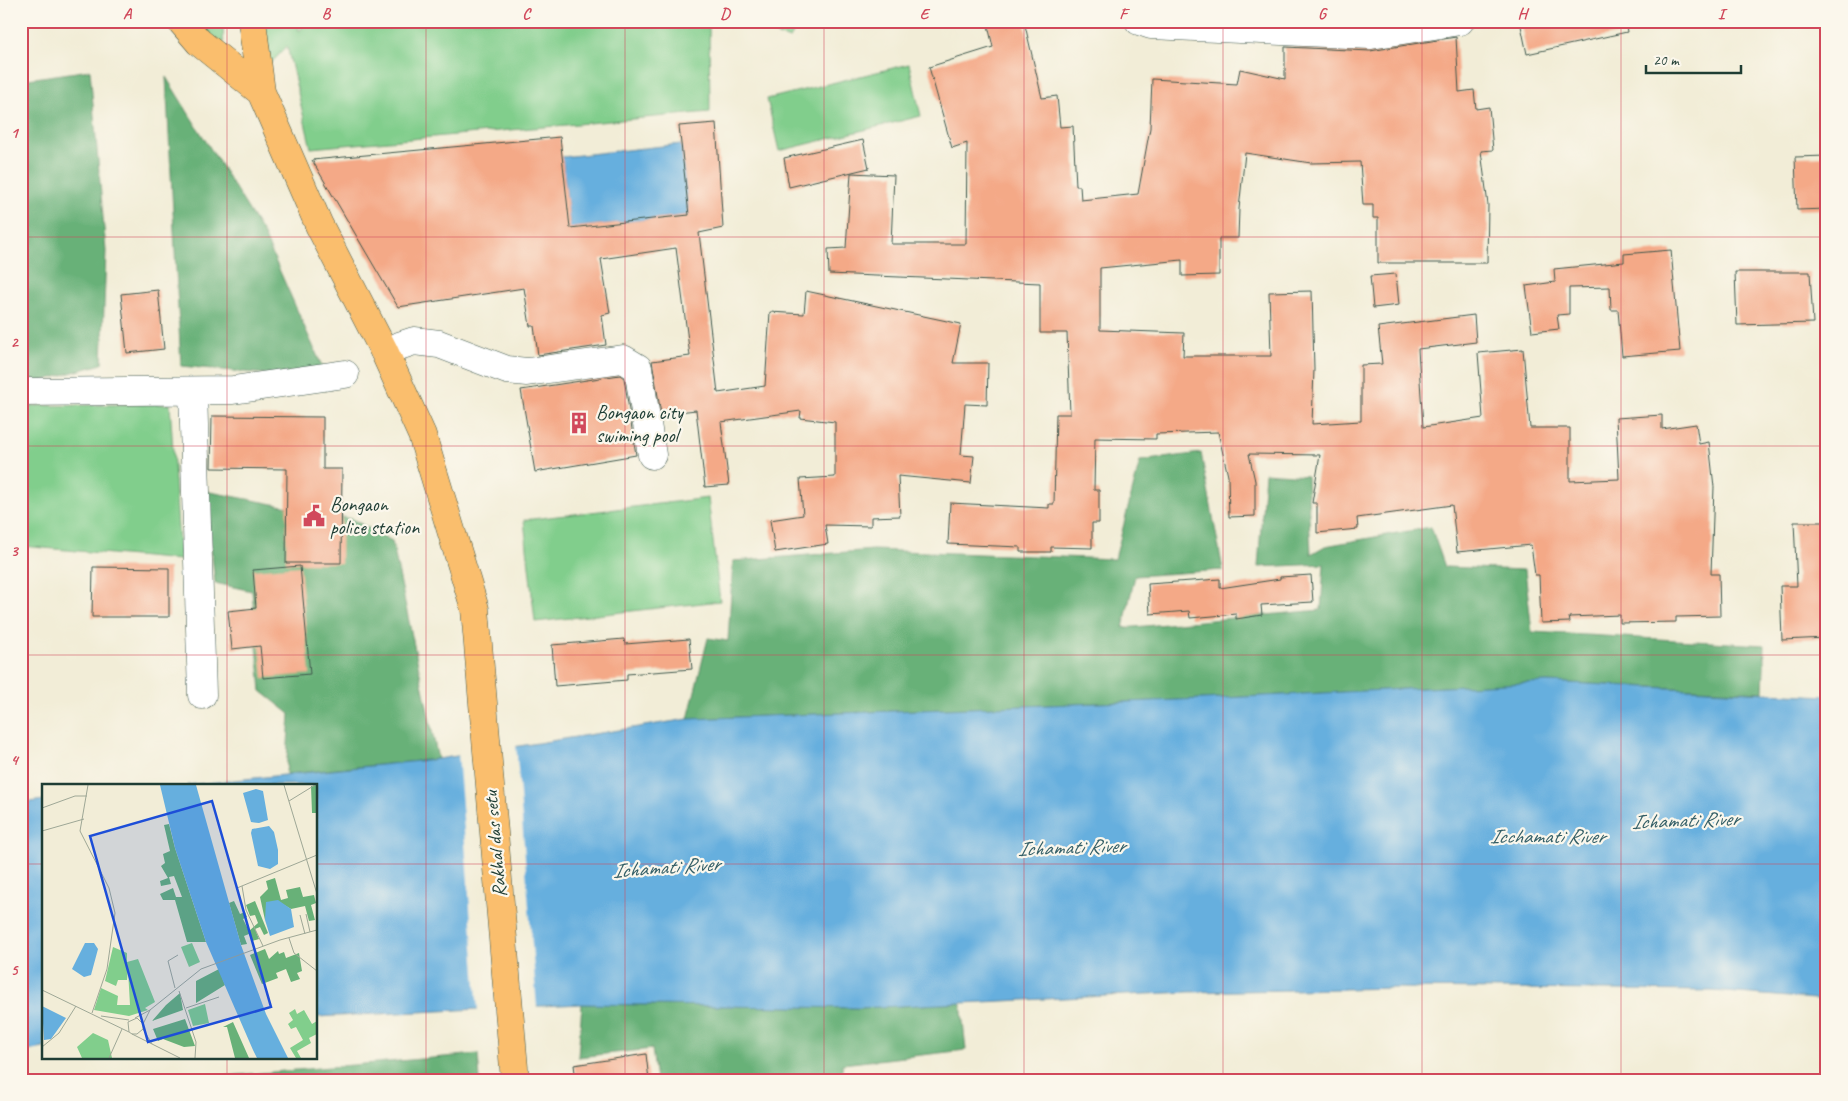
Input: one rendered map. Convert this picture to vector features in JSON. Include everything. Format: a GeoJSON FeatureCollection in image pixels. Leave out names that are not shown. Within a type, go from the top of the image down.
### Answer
{"type":"FeatureCollection","features":[{"type":"Feature","properties":{"kind":"highway"},"geometry":{"type":"LineString","coordinates":[[181,21],[199,42],[261,92]]}},
{"type":"Feature","properties":{"kind":"highway"},"geometry":{"type":"LineString","coordinates":[[252,21],[261,92]]}},
{"type":"Feature","properties":{"kind":"highway","name":"Rakhal das setu"},"geometry":{"type":"LineString","coordinates":[[261,92],[319,225],[384,351],[422,436],[475,609],[515,1080]]}},
{"type":"Feature","properties":{"kind":"street"},"geometry":{"type":"LineString","coordinates":[[1139,21],[1151,25],[1371,35],[1460,21]]}},
{"type":"Feature","properties":{"kind":"street"},"geometry":{"type":"LineString","coordinates":[[384,351],[414,341],[439,344],[507,370],[527,372],[623,359],[638,368],[652,455]]}},
{"type":"Feature","properties":{"kind":"street"},"geometry":{"type":"LineString","coordinates":[[21,392],[233,390],[346,374]]}},
{"type":"Feature","properties":{"kind":"street"},"geometry":{"type":"LineString","coordinates":[[193,391],[202,695]]}},
{"type":"Feature","properties":{"kind":"green space"},"geometry":{"type":"Polygon","coordinates":[[[201,21],[223,21],[224,61],[190,26],[201,21]]]}},
{"type":"Feature","properties":{"kind":"green space"},"geometry":{"type":"Polygon","coordinates":[[[255,21],[302,21],[298,30],[301,30],[303,21],[709,21],[710,112],[311,148],[287,46],[262,73],[255,21]]]}},
{"type":"Feature","properties":{"kind":"green space"},"geometry":{"type":"Polygon","coordinates":[[[735,21],[801,21],[790,39],[735,21]]]}},
{"type":"Feature","properties":{"kind":"green space"},"geometry":{"type":"Polygon","coordinates":[[[909,64],[921,116],[779,151],[767,99],[909,64]]]}},
{"type":"Feature","properties":{"kind":"green space"},"geometry":{"type":"Polygon","coordinates":[[[90,70],[106,251],[102,364],[38,382],[21,382],[21,80],[90,70]]]}},
{"type":"Feature","properties":{"kind":"green space"},"geometry":{"type":"Polygon","coordinates":[[[166,77],[263,233],[328,380],[181,366],[166,77]]]}},
{"type":"Feature","properties":{"kind":"green space"},"geometry":{"type":"Polygon","coordinates":[[[170,404],[180,560],[21,546],[21,442],[25,406],[170,404]]]}},
{"type":"Feature","properties":{"kind":"green space"},"geometry":{"type":"Polygon","coordinates":[[[1201,453],[1223,570],[1135,576],[1123,628],[1321,610],[1324,564],[1258,567],[1265,473],[1307,476],[1311,554],[1325,546],[1431,527],[1445,567],[1525,570],[1532,632],[1765,645],[1763,692],[1547,682],[1202,699],[688,719],[708,638],[728,641],[733,561],[873,550],[1115,559],[1140,461],[1201,453]]]}},
{"type":"Feature","properties":{"kind":"green space"},"geometry":{"type":"Polygon","coordinates":[[[205,491],[352,519],[392,541],[438,759],[286,774],[290,714],[261,691],[252,591],[215,583],[205,491]]]}},
{"type":"Feature","properties":{"kind":"green space"},"geometry":{"type":"Polygon","coordinates":[[[708,498],[720,601],[535,622],[524,520],[708,498]]]}},
{"type":"Feature","properties":{"kind":"green space"},"geometry":{"type":"Polygon","coordinates":[[[961,1003],[966,1050],[842,1064],[843,1080],[656,1080],[652,1049],[578,1057],[582,1004],[859,1008],[961,1003]]]}},
{"type":"Feature","properties":{"kind":"green space"},"geometry":{"type":"Polygon","coordinates":[[[478,1054],[480,1080],[205,1080],[205,1078],[478,1054]]]}},
{"type":"Feature","properties":{"kind":"water"},"geometry":{"type":"Polygon","coordinates":[[[681,144],[689,215],[570,228],[562,157],[681,144]]]}},
{"type":"Feature","properties":{"kind":"water","name":"Icchamati River"},"geometry":{"type":"Polygon","coordinates":[[[1547,682],[1827,696],[1827,1000],[1713,991],[1397,988],[1188,992],[859,1008],[582,1004],[318,1017],[318,784],[197,784],[438,759],[688,719],[1202,699],[1547,682]]]}},
{"type":"Feature","properties":{"kind":"water"},"geometry":{"type":"Polygon","coordinates":[[[42,800],[42,1048],[21,1052],[21,803],[42,800]]]}},
{"type":"Feature","properties":{"kind":"pier"},"geometry":{"type":"Polygon","coordinates":[[[516,744],[537,1008],[478,1011],[458,753],[516,744]]]}},
{"type":"Feature","properties":{"kind":"building"},"geometry":{"type":"Polygon","coordinates":[[[987,21],[1024,21],[1042,98],[1057,96],[1060,127],[1073,126],[1076,186],[1080,186],[1081,200],[1138,194],[1150,128],[1152,79],[1237,84],[1240,69],[1285,79],[1285,47],[1370,51],[1456,37],[1459,92],[1474,90],[1476,109],[1489,107],[1493,150],[1481,151],[1488,205],[1487,263],[1378,263],[1378,218],[1373,218],[1373,205],[1363,205],[1360,162],[1311,163],[1245,153],[1238,238],[1219,238],[1219,275],[1182,276],[1182,260],[1100,268],[1100,330],[1184,333],[1183,356],[1271,356],[1269,292],[1312,291],[1314,369],[1312,424],[1361,421],[1361,365],[1382,364],[1378,327],[1474,315],[1476,342],[1418,349],[1423,427],[1483,418],[1478,353],[1523,349],[1530,428],[1570,428],[1570,481],[1619,479],[1616,418],[1662,415],[1662,429],[1696,424],[1699,444],[1709,442],[1714,487],[1711,574],[1719,574],[1720,616],[1676,617],[1676,622],[1620,623],[1620,615],[1569,617],[1570,622],[1541,623],[1539,575],[1535,575],[1531,545],[1457,552],[1452,505],[1357,518],[1358,529],[1317,533],[1317,503],[1312,503],[1320,455],[1249,454],[1255,481],[1255,516],[1229,517],[1228,476],[1218,432],[1156,434],[1156,439],[1095,438],[1094,490],[1099,490],[1099,523],[1092,523],[1092,548],[1051,547],[1051,552],[1020,552],[1020,547],[948,544],[950,503],[1049,508],[1049,504],[1054,504],[1056,414],[1070,414],[1067,333],[1040,333],[1040,283],[829,274],[828,249],[846,248],[851,173],[894,175],[891,244],[966,244],[967,143],[952,148],[929,67],[993,47],[987,21]]]}},
{"type":"Feature","properties":{"kind":"building"},"geometry":{"type":"Polygon","coordinates":[[[1520,21],[1625,21],[1627,32],[1527,54],[1520,21]]]}},
{"type":"Feature","properties":{"kind":"building"},"geometry":{"type":"Polygon","coordinates":[[[716,123],[723,228],[699,233],[718,393],[765,386],[770,312],[804,314],[806,291],[961,324],[953,363],[988,363],[987,405],[965,404],[961,455],[974,456],[971,483],[898,476],[900,516],[871,517],[871,526],[825,525],[828,544],[775,552],[770,520],[803,515],[800,479],[835,477],[835,422],[800,418],[801,411],[721,422],[729,485],[705,487],[696,410],[661,414],[652,361],[690,356],[676,248],[601,259],[610,313],[602,315],[606,345],[538,355],[534,326],[530,326],[524,288],[398,307],[312,160],[560,137],[570,228],[689,215],[679,126],[716,123]]]}},
{"type":"Feature","properties":{"kind":"building"},"geometry":{"type":"Polygon","coordinates":[[[863,140],[869,168],[789,187],[784,158],[863,140]]]}},
{"type":"Feature","properties":{"kind":"building"},"geometry":{"type":"Polygon","coordinates":[[[1827,156],[1827,209],[1797,210],[1795,157],[1827,156]]]}},
{"type":"Feature","properties":{"kind":"building"},"geometry":{"type":"Polygon","coordinates":[[[1671,250],[1680,351],[1622,356],[1618,310],[1611,310],[1610,287],[1569,288],[1569,314],[1557,315],[1559,329],[1532,332],[1526,286],[1555,282],[1554,269],[1624,262],[1624,254],[1671,250]]]}},
{"type":"Feature","properties":{"kind":"building"},"geometry":{"type":"Polygon","coordinates":[[[1735,272],[1810,272],[1813,323],[1737,325],[1735,272]]]}},
{"type":"Feature","properties":{"kind":"building"},"geometry":{"type":"Polygon","coordinates":[[[1396,274],[1399,305],[1373,308],[1370,276],[1396,274]]]}},
{"type":"Feature","properties":{"kind":"building"},"geometry":{"type":"Polygon","coordinates":[[[158,290],[164,349],[127,353],[121,294],[158,290]]]}},
{"type":"Feature","properties":{"kind":"building","name":"Bongaon city swiming pool"},"geometry":{"type":"Polygon","coordinates":[[[620,375],[624,378],[636,455],[535,472],[521,390],[620,375]]]}},
{"type":"Feature","properties":{"kind":"building","name":"Bongaon police station"},"geometry":{"type":"Polygon","coordinates":[[[212,416],[323,417],[323,469],[342,469],[341,563],[286,563],[287,469],[211,468],[212,416]]]}},
{"type":"Feature","properties":{"kind":"building"},"geometry":{"type":"Polygon","coordinates":[[[1794,522],[1827,522],[1827,638],[1782,640],[1780,586],[1797,586],[1794,522]]]}},
{"type":"Feature","properties":{"kind":"building"},"geometry":{"type":"Polygon","coordinates":[[[300,566],[310,674],[263,678],[260,646],[232,649],[228,611],[256,608],[253,570],[300,566]]]}},
{"type":"Feature","properties":{"kind":"building"},"geometry":{"type":"Polygon","coordinates":[[[93,567],[169,568],[169,617],[92,617],[93,567]]]}},
{"type":"Feature","properties":{"kind":"building"},"geometry":{"type":"Polygon","coordinates":[[[1311,575],[1313,602],[1261,605],[1262,615],[1236,619],[1236,614],[1190,618],[1189,611],[1150,614],[1148,584],[1220,579],[1220,588],[1280,579],[1280,577],[1311,575]]]}},
{"type":"Feature","properties":{"kind":"building"},"geometry":{"type":"Polygon","coordinates":[[[624,639],[625,644],[689,639],[692,669],[627,674],[627,680],[555,686],[552,645],[624,639]]]}},
{"type":"Feature","properties":{"kind":"building"},"geometry":{"type":"Polygon","coordinates":[[[646,1054],[649,1080],[576,1080],[574,1065],[646,1054]]]}},
{"type":"Feature","properties":{"kind":"place","name":"Bongaon city swiming pool"},"geometry":{"type":"Point","coordinates":[579,423]}},
{"type":"Feature","properties":{"kind":"place","name":"Bongaon police station"},"geometry":{"type":"Point","coordinates":[314,516]}},
{"type":"Feature","properties":{"kind":"water label","name":"Ichamati River"},"geometry":{"type":"Point","coordinates":[1685,820]}},
{"type":"Feature","properties":{"kind":"water label","name":"Ichamati River"},"geometry":{"type":"Point","coordinates":[1071,847]}},
{"type":"Feature","properties":{"kind":"water label","name":"Ichamati River"},"geometry":{"type":"Point","coordinates":[666,867]}}]}
